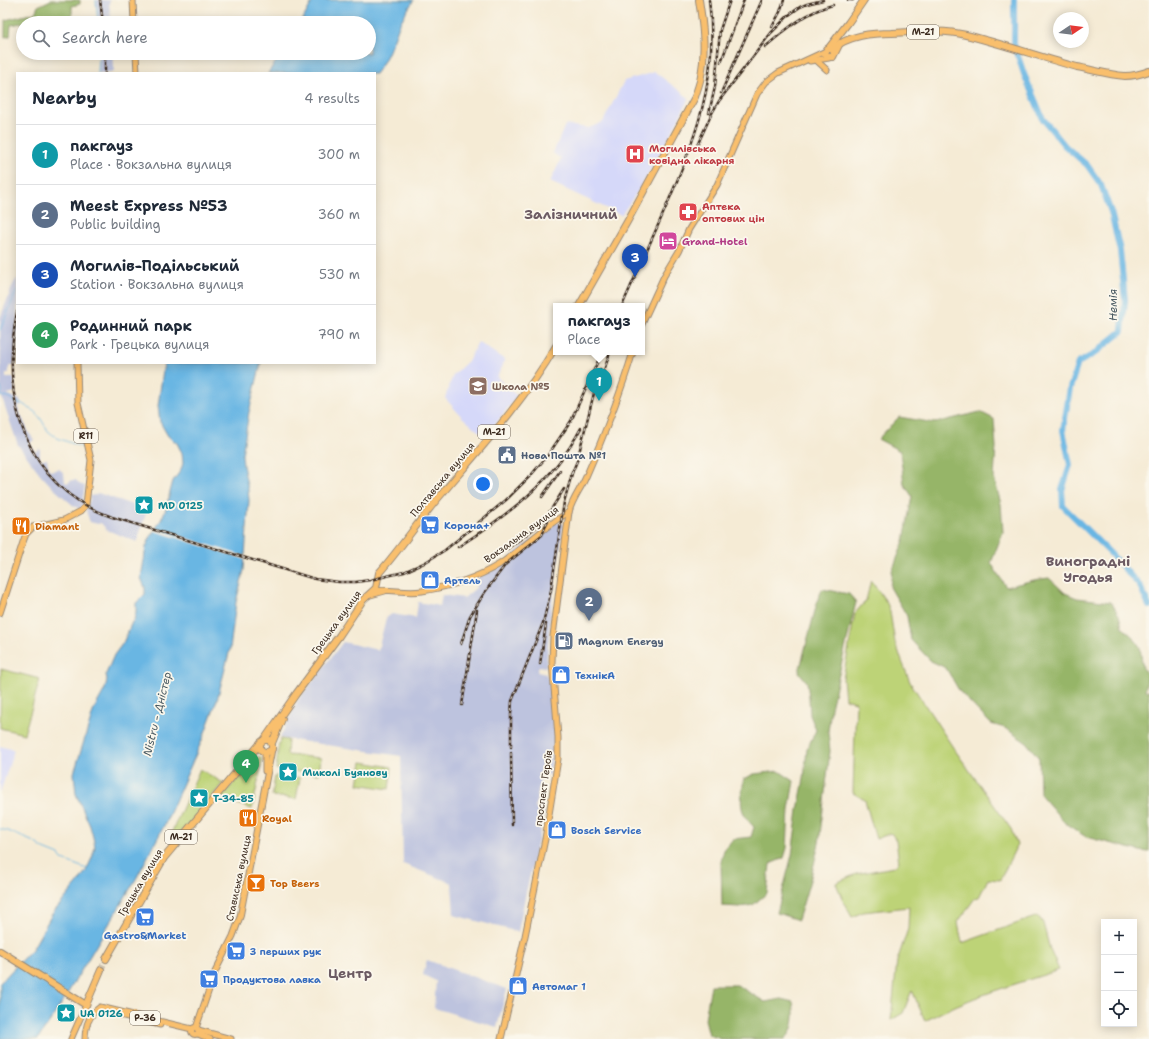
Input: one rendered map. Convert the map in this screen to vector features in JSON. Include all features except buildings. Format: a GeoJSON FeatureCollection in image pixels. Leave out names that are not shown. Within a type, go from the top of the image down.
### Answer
{"type":"FeatureCollection","features":[{"type":"Feature","properties":{"kind":"highway"},"geometry":{"type":"LineString","coordinates":[[581,303],[695,97],[701,76],[703,59],[703,41],[699,0]]}},
{"type":"Feature","properties":{"kind":"highway"},"geometry":{"type":"LineString","coordinates":[[833,49],[848,23],[864,0]]}},
{"type":"Feature","properties":{"kind":"highway"},"geometry":{"type":"LineString","coordinates":[[848,23],[851,32],[857,36]]}},
{"type":"Feature","properties":{"kind":"highway","name":"М-21"},"geometry":{"type":"LineString","coordinates":[[833,49],[857,36],[877,33],[940,31],[965,35],[1061,63],[1115,75],[1126,76],[1149,71]]}},
{"type":"Feature","properties":{"kind":"highway","name":"Полтавська вулиця"},"geometry":{"type":"LineString","coordinates":[[375,587],[379,574],[438,499],[482,448],[553,351]]}},
{"type":"Feature","properties":{"kind":"highway","name":"Грецька вулиця"},"geometry":{"type":"LineString","coordinates":[[264,740],[375,587]]}},
{"type":"Feature","properties":{"kind":"highway","name":"Грецька вулиця"},"geometry":{"type":"LineString","coordinates":[[272,746],[286,708]]}},
{"type":"Feature","properties":{"kind":"highway"},"geometry":{"type":"LineString","coordinates":[[264,740],[270,740],[272,746]]}},
{"type":"Feature","properties":{"kind":"highway","name":"М-21"},"geometry":{"type":"LineString","coordinates":[[260,745],[264,740]]}},
{"type":"Feature","properties":{"kind":"highway"},"geometry":{"type":"LineString","coordinates":[[260,745],[260,749],[265,752]]}},
{"type":"Feature","properties":{"kind":"highway","name":"Грецька вулиця"},"geometry":{"type":"LineString","coordinates":[[106,959],[164,858],[260,745]]}},
{"type":"Feature","properties":{"kind":"highway","name":"М-21"},"geometry":{"type":"LineString","coordinates":[[265,752],[272,746]]}},
{"type":"Feature","properties":{"kind":"highway","name":"Грецька вулиця"},"geometry":{"type":"LineString","coordinates":[[250,758],[265,752]]}},
{"type":"Feature","properties":{"kind":"highway"},"geometry":{"type":"LineString","coordinates":[[0,951],[86,1006],[101,970]]}},
{"type":"Feature","properties":{"kind":"main road"},"geometry":{"type":"LineString","coordinates":[[133,0],[134,16]]}},
{"type":"Feature","properties":{"kind":"main road"},"geometry":{"type":"LineString","coordinates":[[806,62],[816,60],[833,49]]}},
{"type":"Feature","properties":{"kind":"main road"},"geometry":{"type":"LineString","coordinates":[[645,313],[667,265],[681,245],[689,229],[717,185],[757,94],[766,82],[778,73],[833,49]]}},
{"type":"Feature","properties":{"kind":"main road"},"geometry":{"type":"LineString","coordinates":[[136,60],[137,72]]}},
{"type":"Feature","properties":{"kind":"main road"},"geometry":{"type":"LineString","coordinates":[[816,60],[827,70]]}},
{"type":"Feature","properties":{"kind":"main road","name":"Вокзальна вулиця"},"geometry":{"type":"LineString","coordinates":[[375,587],[380,590],[402,593],[421,592],[469,578],[500,563],[552,523],[569,512],[572,502],[584,480],[623,384],[632,355]]}},
{"type":"Feature","properties":{"kind":"main road","name":"R11"},"geometry":{"type":"LineString","coordinates":[[0,613],[23,542],[28,532],[33,527],[60,521],[84,509],[88,497],[91,460],[78,403],[76,364]]}},
{"type":"Feature","properties":{"kind":"main road","name":"проспект Героїв"},"geometry":{"type":"LineString","coordinates":[[501,1039],[545,839],[558,759],[558,737],[552,662],[553,636],[569,512]]}},
{"type":"Feature","properties":{"kind":"main road"},"geometry":{"type":"LineString","coordinates":[[375,587],[388,590]]}},
{"type":"Feature","properties":{"kind":"main road","name":"Вокзальна вулиця"},"geometry":{"type":"LineString","coordinates":[[367,596],[388,590]]}},
{"type":"Feature","properties":{"kind":"main road","name":"Стависька вулиця"},"geometry":{"type":"LineString","coordinates":[[194,1032],[216,972],[240,917],[272,746]]}},
{"type":"Feature","properties":{"kind":"main road","name":"Стависька вулиця"},"geometry":{"type":"LineString","coordinates":[[194,1032],[214,971],[234,928],[238,913],[261,795],[265,766],[265,752]]}},
{"type":"Feature","properties":{"kind":"main road"},"geometry":{"type":"LineString","coordinates":[[71,1039],[86,1006]]}},
{"type":"Feature","properties":{"kind":"main road","name":"Р-36"},"geometry":{"type":"LineString","coordinates":[[85,1039],[89,1020],[93,1012],[100,1007],[194,1032],[231,1039]]}},
{"type":"Feature","properties":{"kind":"main road","name":"Р-36"},"geometry":{"type":"LineString","coordinates":[[194,1032],[210,1039]]}},
{"type":"Feature","properties":{"kind":"shaded area"},"geometry":{"type":"Polygon","coordinates":[[[97,0],[110,0],[109,4],[111,16],[98,16],[97,0]]]}},
{"type":"Feature","properties":{"kind":"shaded area"},"geometry":{"type":"Polygon","coordinates":[[[100,60],[113,60],[114,72],[99,72],[100,60]]]}},
{"type":"Feature","properties":{"kind":"shaded area"},"geometry":{"type":"Polygon","coordinates":[[[655,72],[689,98],[668,140],[640,188],[621,215],[550,182],[561,159],[553,153],[565,125],[589,128],[603,122],[624,81],[655,72]]]}},
{"type":"Feature","properties":{"kind":"shaded area"},"geometry":{"type":"Polygon","coordinates":[[[16,280],[16,351],[14,366],[9,366],[9,373],[6,373],[6,378],[14,378],[15,392],[7,394],[20,400],[21,406],[17,406],[29,433],[34,440],[30,443],[35,452],[40,448],[40,459],[47,459],[49,471],[59,469],[64,473],[65,482],[68,483],[72,480],[76,480],[79,484],[85,486],[83,497],[84,504],[80,509],[74,506],[53,488],[18,445],[1,395],[0,318],[16,280]]]}},
{"type":"Feature","properties":{"kind":"shaded area","name":"Школа №5"},"geometry":{"type":"Polygon","coordinates":[[[478,342],[505,360],[497,377],[517,396],[485,437],[462,417],[445,398],[453,375],[468,361],[478,342]]]}},
{"type":"Feature","properties":{"kind":"shaded area"},"geometry":{"type":"Polygon","coordinates":[[[98,493],[147,510],[137,542],[107,530],[101,523],[98,524],[90,522],[86,507],[90,500],[90,496],[98,493]]]}},
{"type":"Feature","properties":{"kind":"shaded area"},"geometry":{"type":"Polygon","coordinates":[[[554,522],[564,524],[552,602],[546,667],[539,666],[537,672],[546,674],[550,684],[555,736],[550,774],[541,776],[535,807],[545,811],[518,932],[454,915],[452,883],[403,864],[401,756],[280,738],[298,700],[343,642],[378,650],[386,618],[392,614],[416,618],[418,602],[440,606],[442,595],[464,598],[477,587],[475,579],[498,567],[554,522]]]}},
{"type":"Feature","properties":{"kind":"shaded area"},"geometry":{"type":"Polygon","coordinates":[[[0,746],[14,750],[0,793],[0,746]]]}},
{"type":"Feature","properties":{"kind":"shaded area"},"geometry":{"type":"Polygon","coordinates":[[[427,960],[507,989],[497,1027],[434,1008],[436,981],[423,975],[427,960]]]}},
{"type":"Feature","properties":{"kind":"green space"},"geometry":{"type":"Polygon","coordinates":[[[51,0],[80,0],[80,4],[72,6],[72,16],[22,16],[35,13],[38,6],[51,0]]]}},
{"type":"Feature","properties":{"kind":"green space"},"geometry":{"type":"Polygon","coordinates":[[[16,17],[16,24],[11,25],[10,36],[5,37],[5,20],[16,17]]]}},
{"type":"Feature","properties":{"kind":"green space"},"geometry":{"type":"Polygon","coordinates":[[[980,412],[994,419],[996,447],[994,478],[1001,504],[1003,532],[991,563],[1006,587],[1049,578],[1065,593],[1077,598],[1111,602],[1119,615],[1122,627],[1134,638],[1140,647],[1143,669],[1148,675],[1145,690],[1149,691],[1149,852],[1086,837],[1065,823],[1040,794],[1039,758],[1027,743],[1005,728],[991,724],[960,692],[946,668],[931,661],[911,640],[907,616],[890,587],[892,571],[904,541],[912,496],[904,484],[900,451],[878,439],[899,417],[935,423],[980,412]]]}},
{"type":"Feature","properties":{"kind":"green space"},"geometry":{"type":"Polygon","coordinates":[[[871,580],[887,603],[895,643],[910,682],[952,746],[1011,829],[1017,845],[1000,880],[988,879],[979,897],[975,898],[958,922],[962,943],[1038,916],[1043,923],[1050,950],[1059,970],[974,998],[925,1021],[912,990],[903,1013],[891,1020],[897,961],[908,929],[909,907],[863,912],[852,917],[844,903],[836,883],[856,874],[894,867],[899,862],[896,840],[891,833],[876,839],[865,800],[853,793],[856,702],[845,699],[843,679],[855,613],[866,601],[871,580]]]}},
{"type":"Feature","properties":{"kind":"green space"},"geometry":{"type":"Polygon","coordinates":[[[822,589],[849,594],[856,602],[831,708],[828,732],[830,751],[819,843],[811,877],[798,920],[777,913],[792,855],[804,779],[807,749],[816,730],[810,715],[807,682],[799,672],[822,589]]]}},
{"type":"Feature","properties":{"kind":"green space"},"geometry":{"type":"Polygon","coordinates":[[[1,669],[40,679],[24,734],[0,728],[1,669]]]}},
{"type":"Feature","properties":{"kind":"green space"},"geometry":{"type":"Polygon","coordinates":[[[281,739],[288,740],[287,755],[321,758],[319,774],[276,769],[279,743],[281,739]]]}},
{"type":"Feature","properties":{"kind":"green space"},"geometry":{"type":"Polygon","coordinates":[[[261,757],[262,762],[252,809],[223,799],[222,796],[251,763],[261,757]]]}},
{"type":"Feature","properties":{"kind":"green space"},"geometry":{"type":"Polygon","coordinates":[[[362,762],[392,767],[389,789],[358,784],[362,762]]]}},
{"type":"Feature","properties":{"kind":"green space"},"geometry":{"type":"Polygon","coordinates":[[[200,769],[223,783],[177,838],[170,836],[200,769]]]}},
{"type":"Feature","properties":{"kind":"green space"},"geometry":{"type":"Polygon","coordinates":[[[779,771],[794,781],[789,809],[787,848],[784,858],[770,864],[767,893],[753,905],[740,907],[722,906],[721,861],[724,850],[733,839],[751,837],[754,827],[743,810],[741,799],[744,779],[754,774],[779,771]]]}},
{"type":"Feature","properties":{"kind":"green space"},"geometry":{"type":"Polygon","coordinates":[[[283,775],[300,778],[296,799],[272,796],[275,776],[283,775]]]}},
{"type":"Feature","properties":{"kind":"green space"},"geometry":{"type":"Polygon","coordinates":[[[711,985],[737,985],[765,1002],[781,999],[793,1002],[794,1022],[791,1031],[785,1039],[721,1039],[709,1035],[705,1019],[711,985]]]}},
{"type":"Feature","properties":{"kind":"water"},"geometry":{"type":"Polygon","coordinates":[[[313,0],[414,0],[401,21],[386,58],[376,73],[269,72],[277,60],[376,60],[376,16],[305,16],[313,0]]]}},
{"type":"Feature","properties":{"kind":"water","name":"Nistru - Дністер"},"geometry":{"type":"Polygon","coordinates":[[[164,364],[261,364],[249,412],[242,455],[249,500],[244,570],[236,602],[230,649],[217,700],[203,738],[165,824],[136,879],[60,1006],[38,1039],[0,1039],[0,983],[33,948],[52,914],[86,871],[95,847],[90,826],[76,794],[74,773],[94,709],[105,689],[107,680],[106,674],[114,655],[123,643],[134,620],[136,603],[145,594],[145,588],[141,578],[146,547],[165,511],[173,481],[181,470],[183,463],[182,453],[177,443],[168,436],[160,422],[158,406],[164,364]]]}},
{"type":"Feature","properties":{"kind":"pier"},"geometry":{"type":"Polygon","coordinates":[[[154,528],[247,557],[247,560],[152,530],[154,528]]]}},
{"type":"Feature","properties":{"kind":"waterway"},"geometry":{"type":"LineString","coordinates":[[96,0],[97,16]]}},
{"type":"Feature","properties":{"kind":"waterway","name":"Немія"},"geometry":{"type":"LineString","coordinates":[[1014,0],[1014,44],[1024,74],[1043,119],[1065,146],[1087,165],[1101,185],[1111,212],[1120,251],[1125,300],[1122,331],[1094,354],[1078,363],[1070,388],[1063,430],[1070,465],[1062,490],[1063,506],[1110,553],[1140,586],[1149,606]]}},
{"type":"Feature","properties":{"kind":"waterway"},"geometry":{"type":"LineString","coordinates":[[98,72],[99,60]]}},
{"type":"Feature","properties":{"kind":"waterway"},"geometry":{"type":"LineString","coordinates":[[0,330],[16,292]]}},
{"type":"Feature","properties":{"kind":"waterway"},"geometry":{"type":"LineString","coordinates":[[0,386],[2,391],[0,396]]}},
{"type":"Feature","properties":{"kind":"waterway"},"geometry":{"type":"LineString","coordinates":[[0,396],[9,397],[15,403],[21,403],[35,412],[48,431],[57,438],[85,448]]}},
{"type":"Feature","properties":{"kind":"waterway"},"geometry":{"type":"LineString","coordinates":[[0,829],[34,842],[44,849],[59,855],[63,860],[87,869]]}},
{"type":"Feature","properties":{"kind":"tunnel"},"geometry":{"type":"LineString","coordinates":[[101,970],[106,959]]}},
{"type":"Feature","properties":{"kind":"railway"},"geometry":{"type":"LineString","coordinates":[[100,0],[102,16]]}},
{"type":"Feature","properties":{"kind":"railway"},"geometry":{"type":"LineString","coordinates":[[623,303],[685,161],[702,110],[711,57],[709,0]]}},
{"type":"Feature","properties":{"kind":"railway"},"geometry":{"type":"LineString","coordinates":[[709,113],[715,87],[720,30],[730,0]]}},
{"type":"Feature","properties":{"kind":"railway"},"geometry":{"type":"LineString","coordinates":[[721,62],[744,0]]}},
{"type":"Feature","properties":{"kind":"railway"},"geometry":{"type":"LineString","coordinates":[[721,93],[762,0]]}},
{"type":"Feature","properties":{"kind":"railway"},"geometry":{"type":"LineString","coordinates":[[772,27],[780,12],[784,0]]}},
{"type":"Feature","properties":{"kind":"railway"},"geometry":{"type":"LineString","coordinates":[[695,150],[719,101],[771,33],[789,15],[800,7],[823,0]]}},
{"type":"Feature","properties":{"kind":"railway"},"geometry":{"type":"LineString","coordinates":[[848,0],[853,0]]}},
{"type":"Feature","properties":{"kind":"railway"},"geometry":{"type":"LineString","coordinates":[[765,47],[805,16],[833,5]]}},
{"type":"Feature","properties":{"kind":"railway"},"geometry":{"type":"LineString","coordinates":[[105,60],[105,72]]}},
{"type":"Feature","properties":{"kind":"railway"},"geometry":{"type":"LineString","coordinates":[[16,320],[13,345],[12,377],[17,407],[26,436],[39,462],[58,485],[82,503],[112,517],[315,579],[339,582],[370,580],[404,572],[424,563],[445,550],[506,500],[532,474],[548,455],[571,421],[601,355]]}},
{"type":"Feature","properties":{"kind":"railway"},"geometry":{"type":"LineString","coordinates":[[602,377],[609,355]]}},
{"type":"Feature","properties":{"kind":"railway"},"geometry":{"type":"LineString","coordinates":[[571,475],[577,461],[600,369]]}},
{"type":"Feature","properties":{"kind":"railway"},"geometry":{"type":"LineString","coordinates":[[458,547],[495,522],[528,496],[557,465],[581,428]]}},
{"type":"Feature","properties":{"kind":"railway"},"geometry":{"type":"LineString","coordinates":[[511,747],[512,701],[543,623],[551,590],[564,502],[573,470]]}},
{"type":"Feature","properties":{"kind":"railway"},"geometry":{"type":"LineString","coordinates":[[542,497],[560,471]]}},
{"type":"Feature","properties":{"kind":"railway"},"geometry":{"type":"LineString","coordinates":[[507,549],[545,519],[564,489]]}},
{"type":"Feature","properties":{"kind":"railway"},"geometry":{"type":"LineString","coordinates":[[461,644],[470,616],[485,592],[506,564],[542,535],[549,517]]}},
{"type":"Feature","properties":{"kind":"railway"},"geometry":{"type":"LineString","coordinates":[[462,705],[477,610]]}},
{"type":"Feature","properties":{"kind":"railway"},"geometry":{"type":"LineString","coordinates":[[540,664],[546,624]]}},
{"type":"Feature","properties":{"kind":"railway"},"geometry":{"type":"LineString","coordinates":[[511,753],[512,825]]}},
{"type":"Feature","properties":{"kind":"place","name":"Могилівська ковідна лікарня"},"geometry":{"type":"Point","coordinates":[635,154]}},
{"type":"Feature","properties":{"kind":"place","name":"Аптека оптових цін"},"geometry":{"type":"Point","coordinates":[688,212]}},
{"type":"Feature","properties":{"kind":"place","name":"Grand-Hotel"},"geometry":{"type":"Point","coordinates":[668,241]}},
{"type":"Feature","properties":{"kind":"place","name":"Могилів-Подільський"},"geometry":{"type":"Point","coordinates":[635,277]}},
{"type":"Feature","properties":{"kind":"place","name":"Школа №5"},"geometry":{"type":"Point","coordinates":[478,386]}},
{"type":"Feature","properties":{"kind":"place","name":"пакгауз"},"geometry":{"type":"Point","coordinates":[599,401]}},
{"type":"Feature","properties":{"kind":"place","name":"Нова Пошта №1"},"geometry":{"type":"Point","coordinates":[507,455]}},
{"type":"Feature","properties":{"kind":"place","name":"MD 0125"},"geometry":{"type":"Point","coordinates":[144,505]}},
{"type":"Feature","properties":{"kind":"place","name":"Корона+"},"geometry":{"type":"Point","coordinates":[430,525]}},
{"type":"Feature","properties":{"kind":"place","name":"Diamant"},"geometry":{"type":"Point","coordinates":[21,526]}},
{"type":"Feature","properties":{"kind":"place","name":"Артель"},"geometry":{"type":"Point","coordinates":[430,580]}},
{"type":"Feature","properties":{"kind":"place","name":"Meest Express №53"},"geometry":{"type":"Point","coordinates":[589,621]}},
{"type":"Feature","properties":{"kind":"place","name":"Magnum Energy"},"geometry":{"type":"Point","coordinates":[564,641]}},
{"type":"Feature","properties":{"kind":"place","name":"ТехнікА"},"geometry":{"type":"Point","coordinates":[561,675]}},
{"type":"Feature","properties":{"kind":"place","name":"Миколі Буянову"},"geometry":{"type":"Point","coordinates":[288,772]}},
{"type":"Feature","properties":{"kind":"place","name":"Родинний парк"},"geometry":{"type":"Point","coordinates":[246,783]}},
{"type":"Feature","properties":{"kind":"place","name":"Т-34-85"},"geometry":{"type":"Point","coordinates":[199,798]}},
{"type":"Feature","properties":{"kind":"place","name":"Royal"},"geometry":{"type":"Point","coordinates":[248,818]}},
{"type":"Feature","properties":{"kind":"place","name":"Bosch Service"},"geometry":{"type":"Point","coordinates":[557,830]}},
{"type":"Feature","properties":{"kind":"place","name":"Top Beers"},"geometry":{"type":"Point","coordinates":[256,883]}},
{"type":"Feature","properties":{"kind":"place","name":"Gastro&Market"},"geometry":{"type":"Point","coordinates":[145,917]}},
{"type":"Feature","properties":{"kind":"place","name":"З перших рук"},"geometry":{"type":"Point","coordinates":[236,951]}},
{"type":"Feature","properties":{"kind":"place","name":"Продуктова лавка"},"geometry":{"type":"Point","coordinates":[209,979]}},
{"type":"Feature","properties":{"kind":"place","name":"Автомаг 1"},"geometry":{"type":"Point","coordinates":[518,986]}},
{"type":"Feature","properties":{"kind":"place","name":"UA 0126"},"geometry":{"type":"Point","coordinates":[66,1013]}},
{"type":"Feature","properties":{"kind":"district","name":"Залізничний"},"geometry":{"type":"Point","coordinates":[571,214]}},
{"type":"Feature","properties":{"kind":"district","name":"Виноградні Угодья"},"geometry":{"type":"Point","coordinates":[1088,570]}},
{"type":"Feature","properties":{"kind":"district","name":"Центр"},"geometry":{"type":"Point","coordinates":[350,973]}}]}
